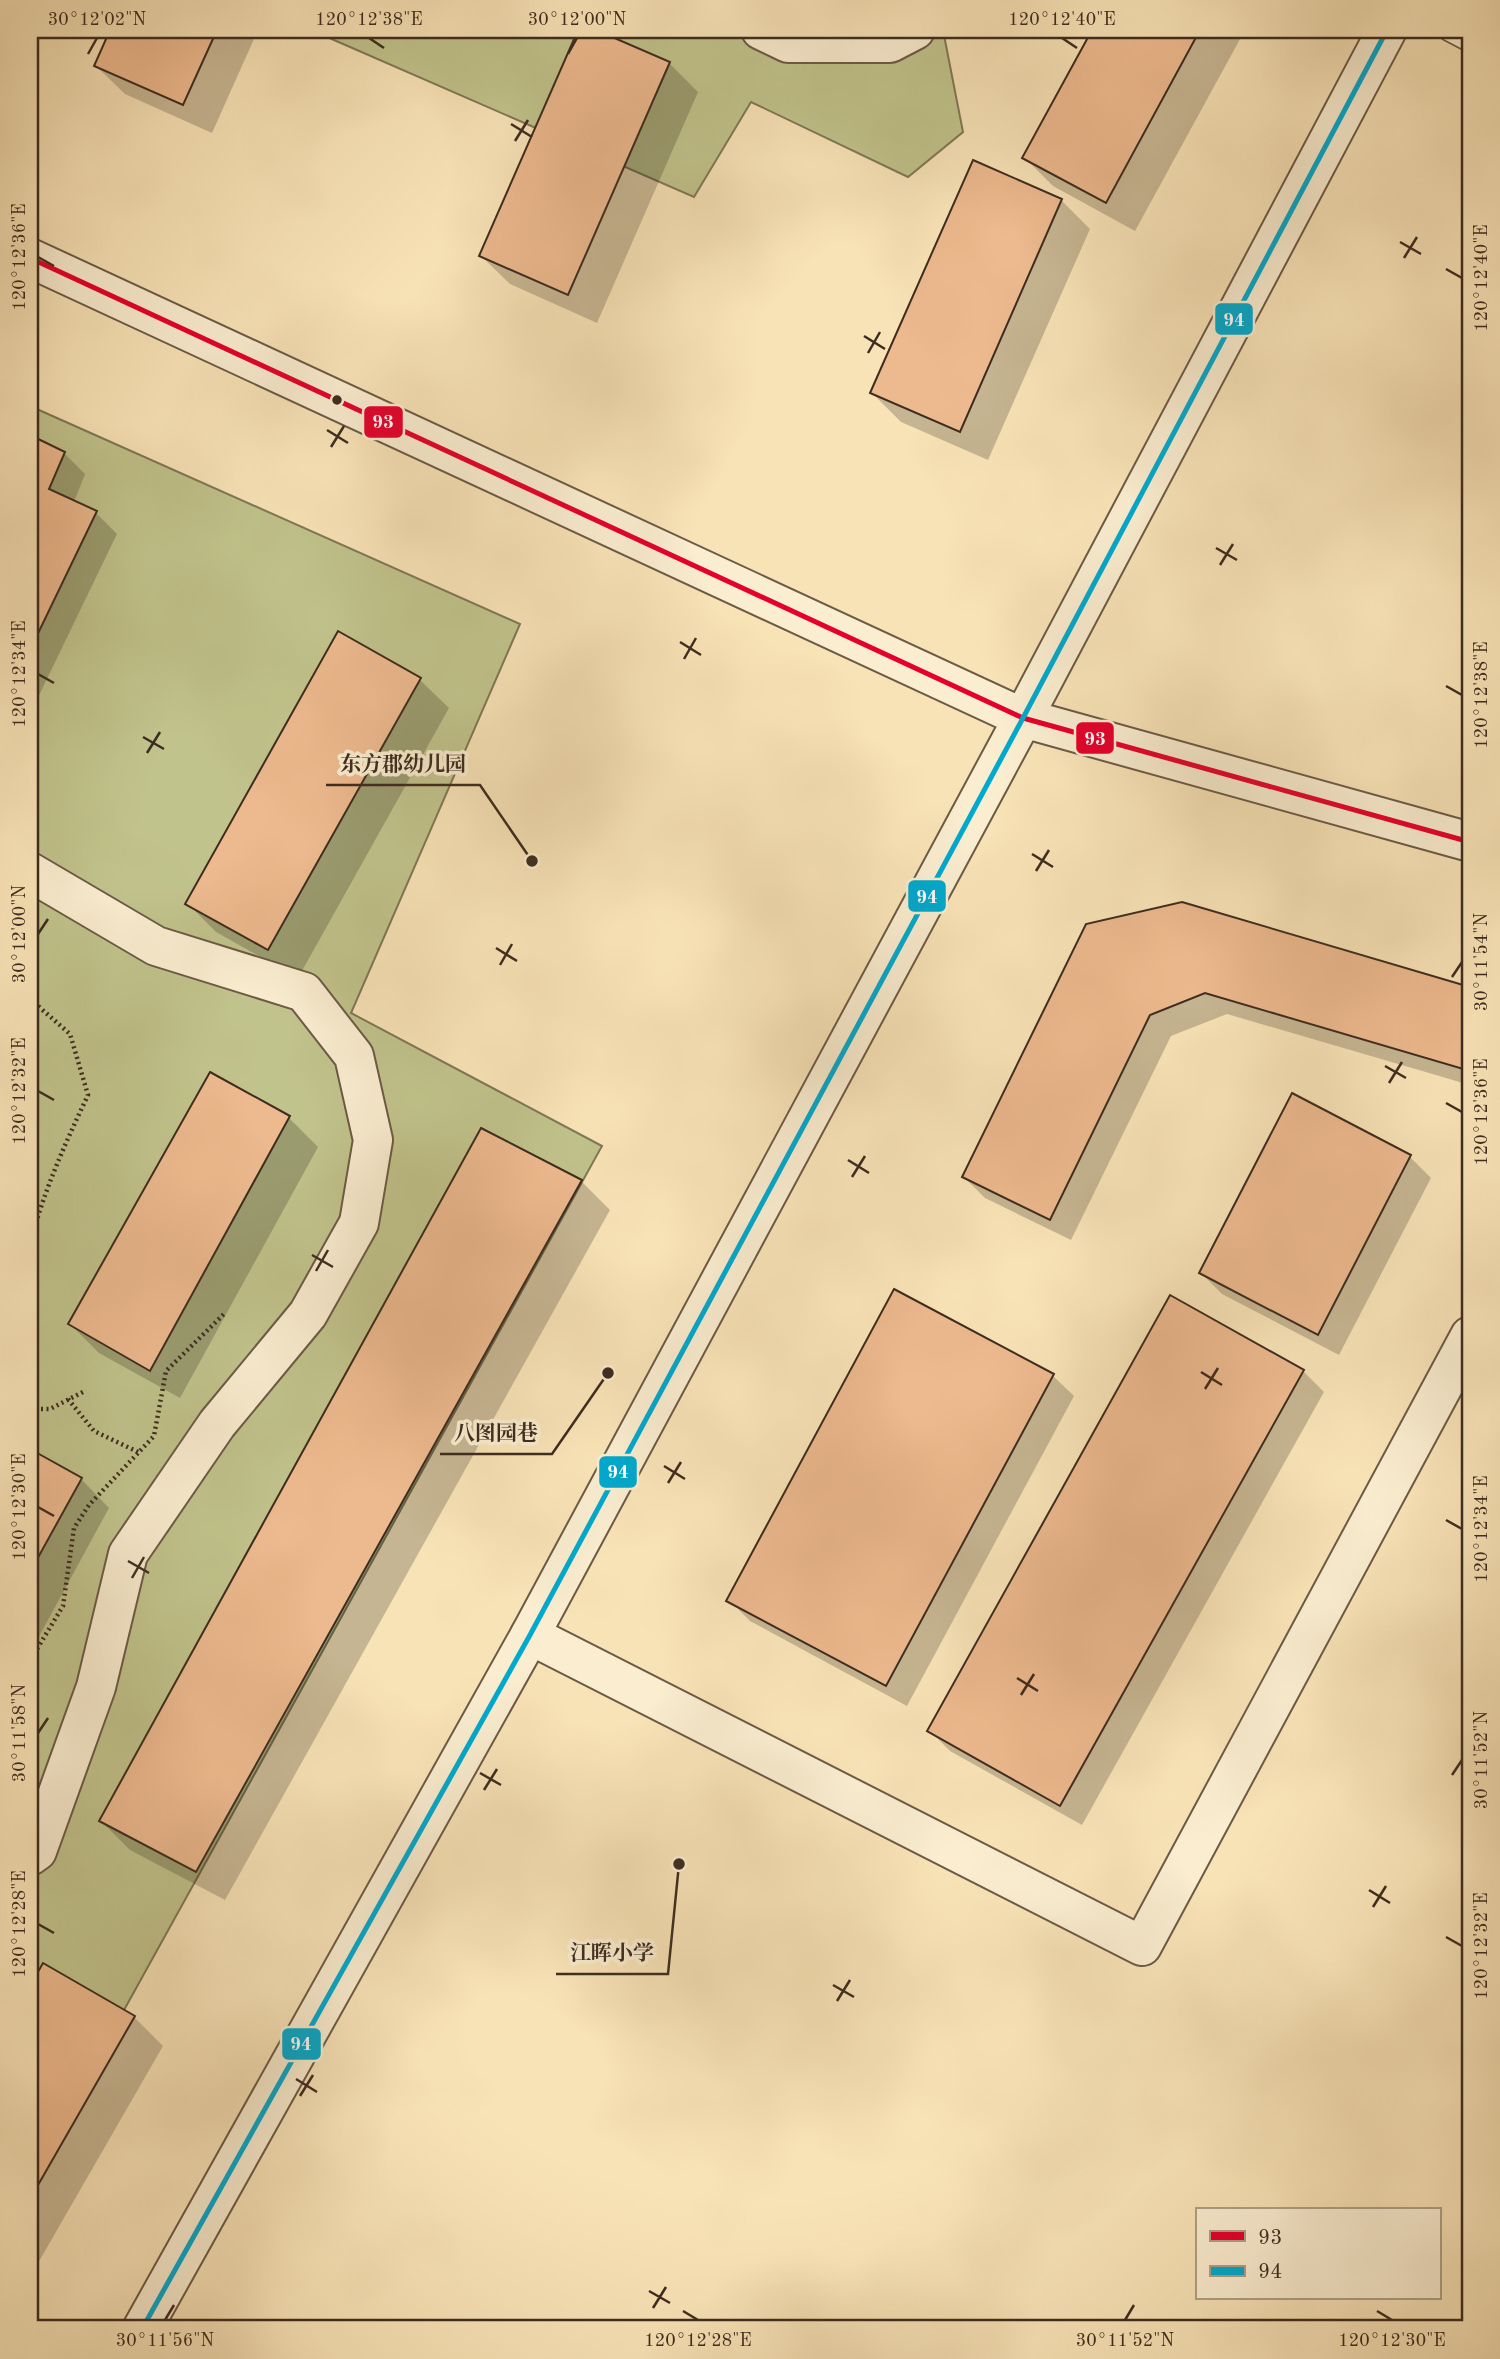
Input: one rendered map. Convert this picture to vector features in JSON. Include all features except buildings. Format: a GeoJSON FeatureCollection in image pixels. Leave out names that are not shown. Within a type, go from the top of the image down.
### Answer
{"type":"FeatureCollection","features":[{"type":"Feature","properties":{"kind":"street"},"geometry":{"type":"LineString","coordinates":[[782,34],[890,43],[915,30]]}},
{"type":"Feature","properties":{"kind":"street"},"geometry":{"type":"LineString","coordinates":[[142,2329],[530,1635],[1023,718],[1387,30]]}},
{"type":"Feature","properties":{"kind":"street"},"geometry":{"type":"LineString","coordinates":[[30,258],[1023,718],[1470,842]]}},
{"type":"Feature","properties":{"kind":"street"},"geometry":{"type":"LineString","coordinates":[[30,872],[156,946],[304,992],[354,1056],[373,1140],[359,1223],[308,1314],[217,1424],[128,1554],[96,1688],[37,1850],[30,1856]]}},
{"type":"Feature","properties":{"kind":"street"},"geometry":{"type":"LineString","coordinates":[[530,1635],[1142,1946],[1470,1336]]}},
{"type":"Feature","properties":{"kind":"lane"},"geometry":{"type":"LineString","coordinates":[[1449,30],[1470,41]]}},
{"type":"Feature","properties":{"kind":"path"},"geometry":{"type":"LineString","coordinates":[[30,999],[70,1034],[88,1095],[57,1163],[37,1216],[30,1245]]}},
{"type":"Feature","properties":{"kind":"path"},"geometry":{"type":"LineString","coordinates":[[30,1657],[63,1606],[74,1528],[89,1505],[154,1436],[166,1371],[225,1313]]}},
{"type":"Feature","properties":{"kind":"path"},"geometry":{"type":"LineString","coordinates":[[30,1409],[50,1409],[85,1391]]}},
{"type":"Feature","properties":{"kind":"path"},"geometry":{"type":"LineString","coordinates":[[68,1399],[94,1431],[138,1452]]}},
{"type":"Feature","properties":{"kind":"green space"},"geometry":{"type":"Polygon","coordinates":[[[311,30],[943,30],[963,132],[908,177],[751,102],[694,197],[311,30]]]}},
{"type":"Feature","properties":{"kind":"green space"},"geometry":{"type":"Polygon","coordinates":[[[30,406],[520,624],[351,1013],[602,1146],[30,2180],[30,406]]]}},
{"type":"Feature","properties":{"kind":"transit line","name":"94"},"geometry":{"type":"LineString","coordinates":[[142,2329],[530,1635],[1023,718],[1387,30]]}},
{"type":"Feature","properties":{"kind":"transit line","name":"93"},"geometry":{"type":"LineString","coordinates":[[30,258],[1023,718],[1470,842]]}},
{"type":"Feature","properties":{"kind":"place","name":"东方郡幼儿园"},"geometry":{"type":"Point","coordinates":[532,861]}},
{"type":"Feature","properties":{"kind":"place","name":"八图园巷"},"geometry":{"type":"Point","coordinates":[608,1373]}},
{"type":"Feature","properties":{"kind":"place","name":"江晖小学"},"geometry":{"type":"Point","coordinates":[679,1864]}}]}
